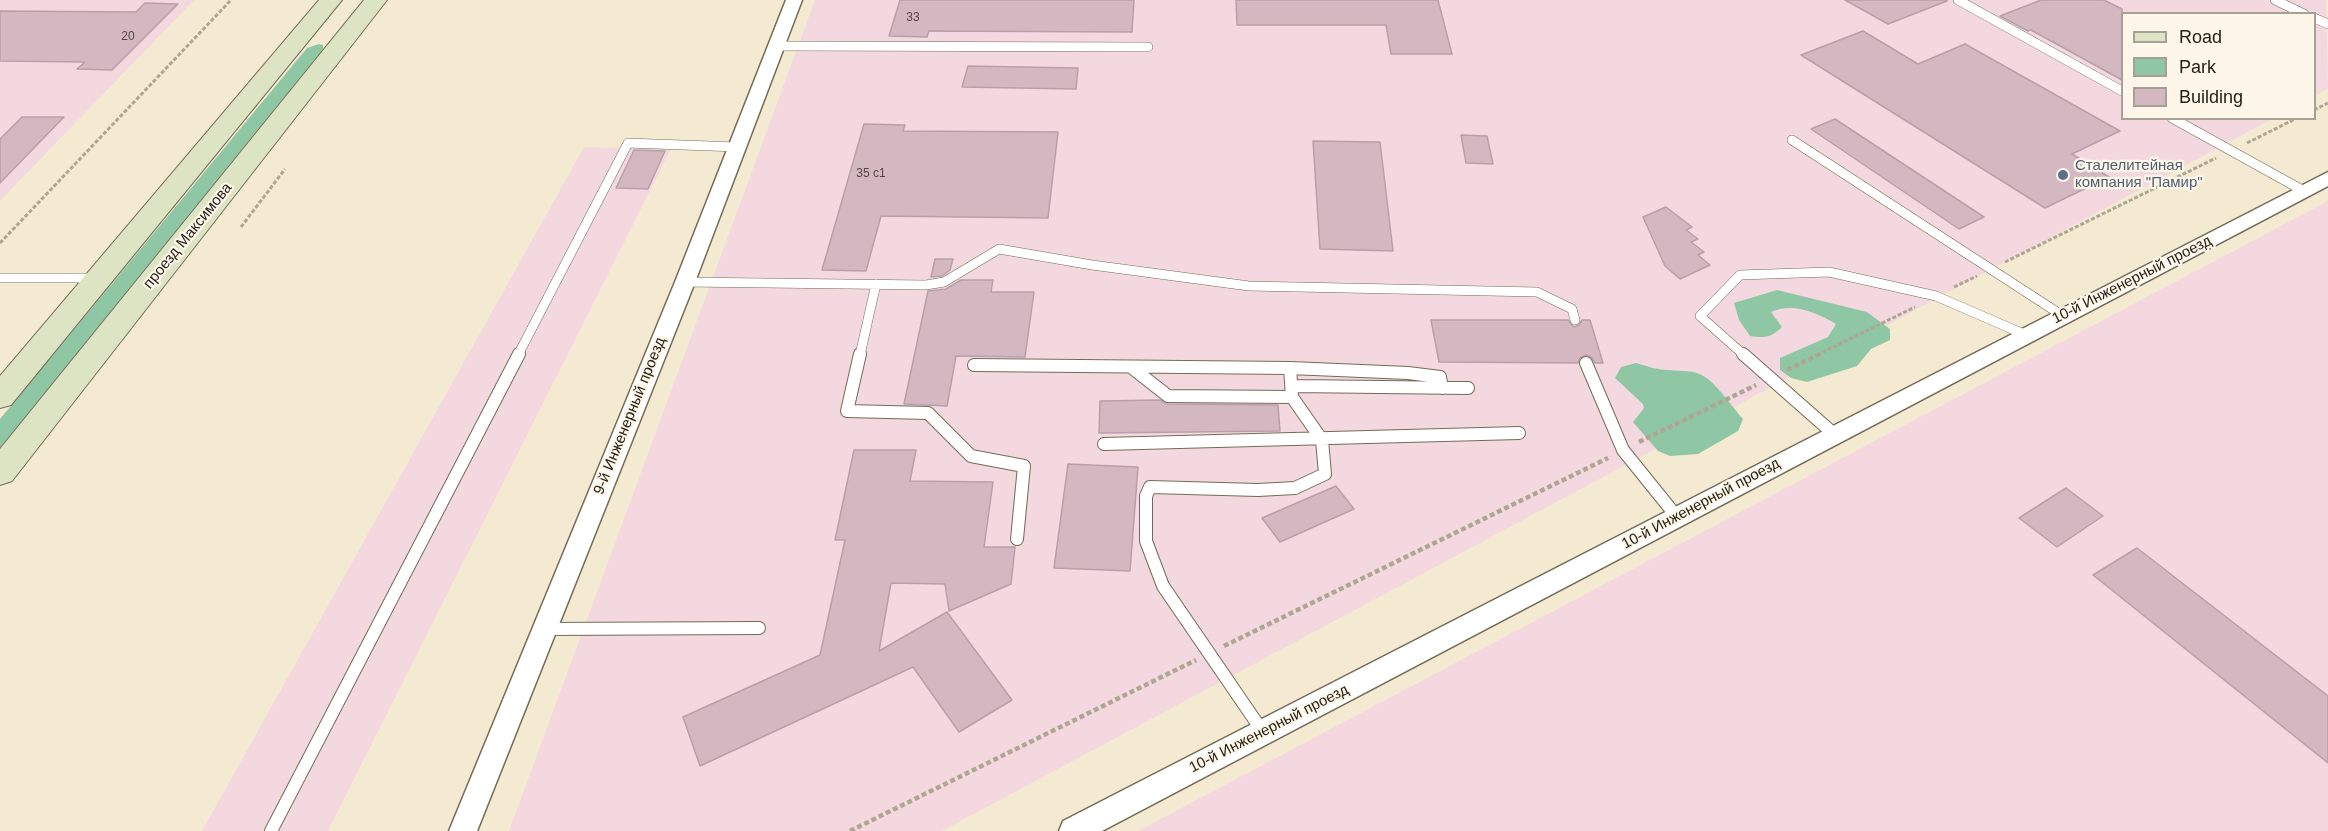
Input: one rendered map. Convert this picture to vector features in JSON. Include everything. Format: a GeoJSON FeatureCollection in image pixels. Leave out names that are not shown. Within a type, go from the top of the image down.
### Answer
{"type":"FeatureCollection","features":[{"type":"Feature","properties":{"kind":"main road"},"geometry":{"type":"LineString","coordinates":[[0,397],[331,0]]}},
{"type":"Feature","properties":{"kind":"main road","name":"проезд Максимова"},"geometry":{"type":"LineString","coordinates":[[0,472],[376,0]]}},
{"type":"Feature","properties":{"kind":"main road"},"geometry":{"type":"LineString","coordinates":[[306,30],[353,30]]}},
{"type":"Feature","properties":{"kind":"street","name":"9-й Инженерный проезд"},"geometry":{"type":"LineString","coordinates":[[463,831],[685,282],[794,0]]}},
{"type":"Feature","properties":{"kind":"street","name":"10-й Инженерный проезд"},"geometry":{"type":"LineString","coordinates":[[1073,831],[2328,178]]}},
{"type":"Feature","properties":{"kind":"lane"},"geometry":{"type":"LineString","coordinates":[[1958,0],[2121,90]]}},
{"type":"Feature","properties":{"kind":"lane"},"geometry":{"type":"LineString","coordinates":[[2275,0],[2300,12]]}},
{"type":"Feature","properties":{"kind":"lane"},"geometry":{"type":"LineString","coordinates":[[777,46],[1148,47]]}},
{"type":"Feature","properties":{"kind":"lane"},"geometry":{"type":"LineString","coordinates":[[2176,120],[2304,191]]}},
{"type":"Feature","properties":{"kind":"lane"},"geometry":{"type":"LineString","coordinates":[[1792,140],[2062,316]]}},
{"type":"Feature","properties":{"kind":"lane"},"geometry":{"type":"LineString","coordinates":[[271,831],[627,143],[737,147]]}},
{"type":"Feature","properties":{"kind":"lane"},"geometry":{"type":"LineString","coordinates":[[685,282],[926,285],[944,282],[999,249],[1092,265],[1249,286],[1537,292],[1572,309],[1575,320]]}},
{"type":"Feature","properties":{"kind":"lane"},"geometry":{"type":"LineString","coordinates":[[1835,435],[1700,316],[1740,275],[1829,272],[1936,296],[2026,335]]}},
{"type":"Feature","properties":{"kind":"lane"},"geometry":{"type":"LineString","coordinates":[[0,278],[99,278]]}},
{"type":"Feature","properties":{"kind":"lane"},"geometry":{"type":"LineString","coordinates":[[876,284],[847,411],[928,413],[971,456],[1024,466],[1017,539]]}},
{"type":"Feature","properties":{"kind":"lane"},"geometry":{"type":"LineString","coordinates":[[1586,363],[1623,450],[1677,517]]}},
{"type":"Feature","properties":{"kind":"lane"},"geometry":{"type":"LineString","coordinates":[[974,366],[1290,368],[1408,373],[1440,377],[1442,388]]}},
{"type":"Feature","properties":{"kind":"lane"},"geometry":{"type":"LineString","coordinates":[[1130,367],[1168,396],[1468,388]]}},
{"type":"Feature","properties":{"kind":"lane"},"geometry":{"type":"LineString","coordinates":[[1263,732],[1163,586],[1146,542],[1146,496],[1150,487],[1258,490],[1295,488],[1325,474],[1322,440],[1293,391],[1290,368]]}},
{"type":"Feature","properties":{"kind":"lane"},"geometry":{"type":"LineString","coordinates":[[1104,444],[1519,433]]}},
{"type":"Feature","properties":{"kind":"lane"},"geometry":{"type":"LineString","coordinates":[[544,629],[759,628]]}},
{"type":"Feature","properties":{"kind":"path"},"geometry":{"type":"LineString","coordinates":[[0,243],[231,0]]}},
{"type":"Feature","properties":{"kind":"path"},"geometry":{"type":"LineString","coordinates":[[850,831],[2293,120]]}},
{"type":"Feature","properties":{"kind":"path"},"geometry":{"type":"LineString","coordinates":[[240,227],[285,169]]}},
{"type":"Feature","properties":{"kind":"shaded area"},"geometry":{"type":"Polygon","coordinates":[[[0,0],[194,0],[0,201],[0,0]]]}},
{"type":"Feature","properties":{"kind":"shaded area"},"geometry":{"type":"Polygon","coordinates":[[[815,0],[2326,0],[2328,89],[2316,95],[2316,12],[2121,12],[2121,120],[2270,120],[942,831],[509,831],[815,0]]]}},
{"type":"Feature","properties":{"kind":"shaded area"},"geometry":{"type":"Polygon","coordinates":[[[584,147],[671,149],[328,831],[202,831],[584,147]]]}},
{"type":"Feature","properties":{"kind":"shaded area"},"geometry":{"type":"Polygon","coordinates":[[[2328,201],[2328,831],[1138,831],[2328,201]]]}},
{"type":"Feature","properties":{"kind":"green space"},"geometry":{"type":"Polygon","coordinates":[[[323,45],[323,49],[0,448],[0,419],[307,48],[323,45]]]}},
{"type":"Feature","properties":{"kind":"green space"},"geometry":{"type":"Polygon","coordinates":[[[1777,290],[1867,312],[1890,329],[1890,340],[1871,349],[1857,366],[1807,382],[1791,378],[1780,370],[1780,358],[1828,337],[1836,324],[1805,310],[1779,309],[1771,312],[1782,327],[1778,331],[1767,336],[1750,336],[1739,320],[1734,303],[1777,290]]]}},
{"type":"Feature","properties":{"kind":"green space"},"geometry":{"type":"Polygon","coordinates":[[[1636,363],[1660,369],[1701,374],[1710,380],[1743,419],[1738,431],[1698,454],[1670,456],[1658,451],[1633,422],[1644,408],[1643,404],[1615,378],[1621,367],[1636,363]]]}},
{"type":"Feature","properties":{"kind":"building"},"geometry":{"type":"Polygon","coordinates":[[[900,0],[1134,0],[1132,32],[929,31],[927,37],[889,36],[900,0]]]}},
{"type":"Feature","properties":{"kind":"building"},"geometry":{"type":"Polygon","coordinates":[[[1236,0],[1438,0],[1452,54],[1391,54],[1386,25],[1237,25],[1236,0]]]}},
{"type":"Feature","properties":{"kind":"building"},"geometry":{"type":"Polygon","coordinates":[[[1845,0],[1947,0],[1947,1],[1888,24],[1845,0]]]}},
{"type":"Feature","properties":{"kind":"building"},"geometry":{"type":"Polygon","coordinates":[[[2041,0],[2104,0],[2122,9],[2121,79],[2031,30],[2028,31],[2000,16],[2041,0]]]}},
{"type":"Feature","properties":{"kind":"building"},"geometry":{"type":"Polygon","coordinates":[[[145,3],[178,4],[112,70],[77,69],[85,62],[0,61],[0,11],[136,12],[145,3]]]}},
{"type":"Feature","properties":{"kind":"building"},"geometry":{"type":"Polygon","coordinates":[[[1863,31],[1918,64],[1965,44],[2120,131],[2072,154],[2109,177],[2045,208],[1801,55],[1863,31]]]}},
{"type":"Feature","properties":{"kind":"building"},"geometry":{"type":"Polygon","coordinates":[[[968,66],[1078,68],[1076,89],[962,87],[968,66]]]}},
{"type":"Feature","properties":{"kind":"building"},"geometry":{"type":"Polygon","coordinates":[[[22,117],[64,117],[0,183],[0,139],[22,117]]]}},
{"type":"Feature","properties":{"kind":"building"},"geometry":{"type":"Polygon","coordinates":[[[1835,119],[1984,217],[1959,229],[1811,129],[1835,119]]]}},
{"type":"Feature","properties":{"kind":"building"},"geometry":{"type":"Polygon","coordinates":[[[864,124],[905,125],[903,131],[1058,132],[1048,218],[881,216],[866,271],[822,270],[864,124]]]}},
{"type":"Feature","properties":{"kind":"building"},"geometry":{"type":"Polygon","coordinates":[[[1461,135],[1487,136],[1493,164],[1466,163],[1461,135]]]}},
{"type":"Feature","properties":{"kind":"building"},"geometry":{"type":"Polygon","coordinates":[[[1313,141],[1380,142],[1393,251],[1320,249],[1313,141]]]}},
{"type":"Feature","properties":{"kind":"building"},"geometry":{"type":"Polygon","coordinates":[[[634,150],[665,151],[648,189],[616,188],[634,150]]]}},
{"type":"Feature","properties":{"kind":"building"},"geometry":{"type":"Polygon","coordinates":[[[1666,207],[1692,227],[1686,230],[1698,239],[1691,242],[1704,252],[1698,255],[1710,265],[1680,279],[1665,266],[1643,217],[1666,207]]]}},
{"type":"Feature","properties":{"kind":"building"},"geometry":{"type":"Polygon","coordinates":[[[935,259],[953,259],[950,270],[942,276],[931,277],[935,259]]]}},
{"type":"Feature","properties":{"kind":"building"},"geometry":{"type":"Polygon","coordinates":[[[961,280],[993,280],[991,292],[1034,292],[1025,357],[956,356],[947,406],[904,404],[928,291],[946,289],[961,280]]]}},
{"type":"Feature","properties":{"kind":"building"},"geometry":{"type":"Polygon","coordinates":[[[1431,320],[1568,320],[1574,327],[1582,320],[1590,320],[1603,363],[1595,363],[1591,357],[1586,355],[1580,358],[1578,363],[1439,362],[1431,320]]]}},
{"type":"Feature","properties":{"kind":"building"},"geometry":{"type":"Polygon","coordinates":[[[1160,400],[1168,404],[1278,405],[1280,431],[1099,433],[1100,401],[1160,400]]]}},
{"type":"Feature","properties":{"kind":"building"},"geometry":{"type":"Polygon","coordinates":[[[854,450],[916,450],[910,481],[993,482],[984,547],[1015,547],[1011,584],[949,611],[945,584],[891,583],[879,651],[947,612],[1012,700],[959,732],[913,667],[700,766],[683,717],[820,655],[845,540],[835,540],[854,450]]]}},
{"type":"Feature","properties":{"kind":"building"},"geometry":{"type":"Polygon","coordinates":[[[1068,464],[1138,467],[1130,571],[1054,568],[1068,464]]]}},
{"type":"Feature","properties":{"kind":"building"},"geometry":{"type":"Polygon","coordinates":[[[1336,486],[1354,509],[1280,542],[1262,518],[1336,486]]]}},
{"type":"Feature","properties":{"kind":"building"},"geometry":{"type":"Polygon","coordinates":[[[2066,488],[2103,516],[2057,547],[2019,518],[2066,488]]]}},
{"type":"Feature","properties":{"kind":"building"},"geometry":{"type":"Polygon","coordinates":[[[2137,548],[2328,696],[2328,763],[2093,575],[2137,548]]]}},
{"type":"Feature","properties":{"kind":"place","name":"Сталелитейная компания \"Памир\""},"geometry":{"type":"Point","coordinates":[2063,175]}}]}
